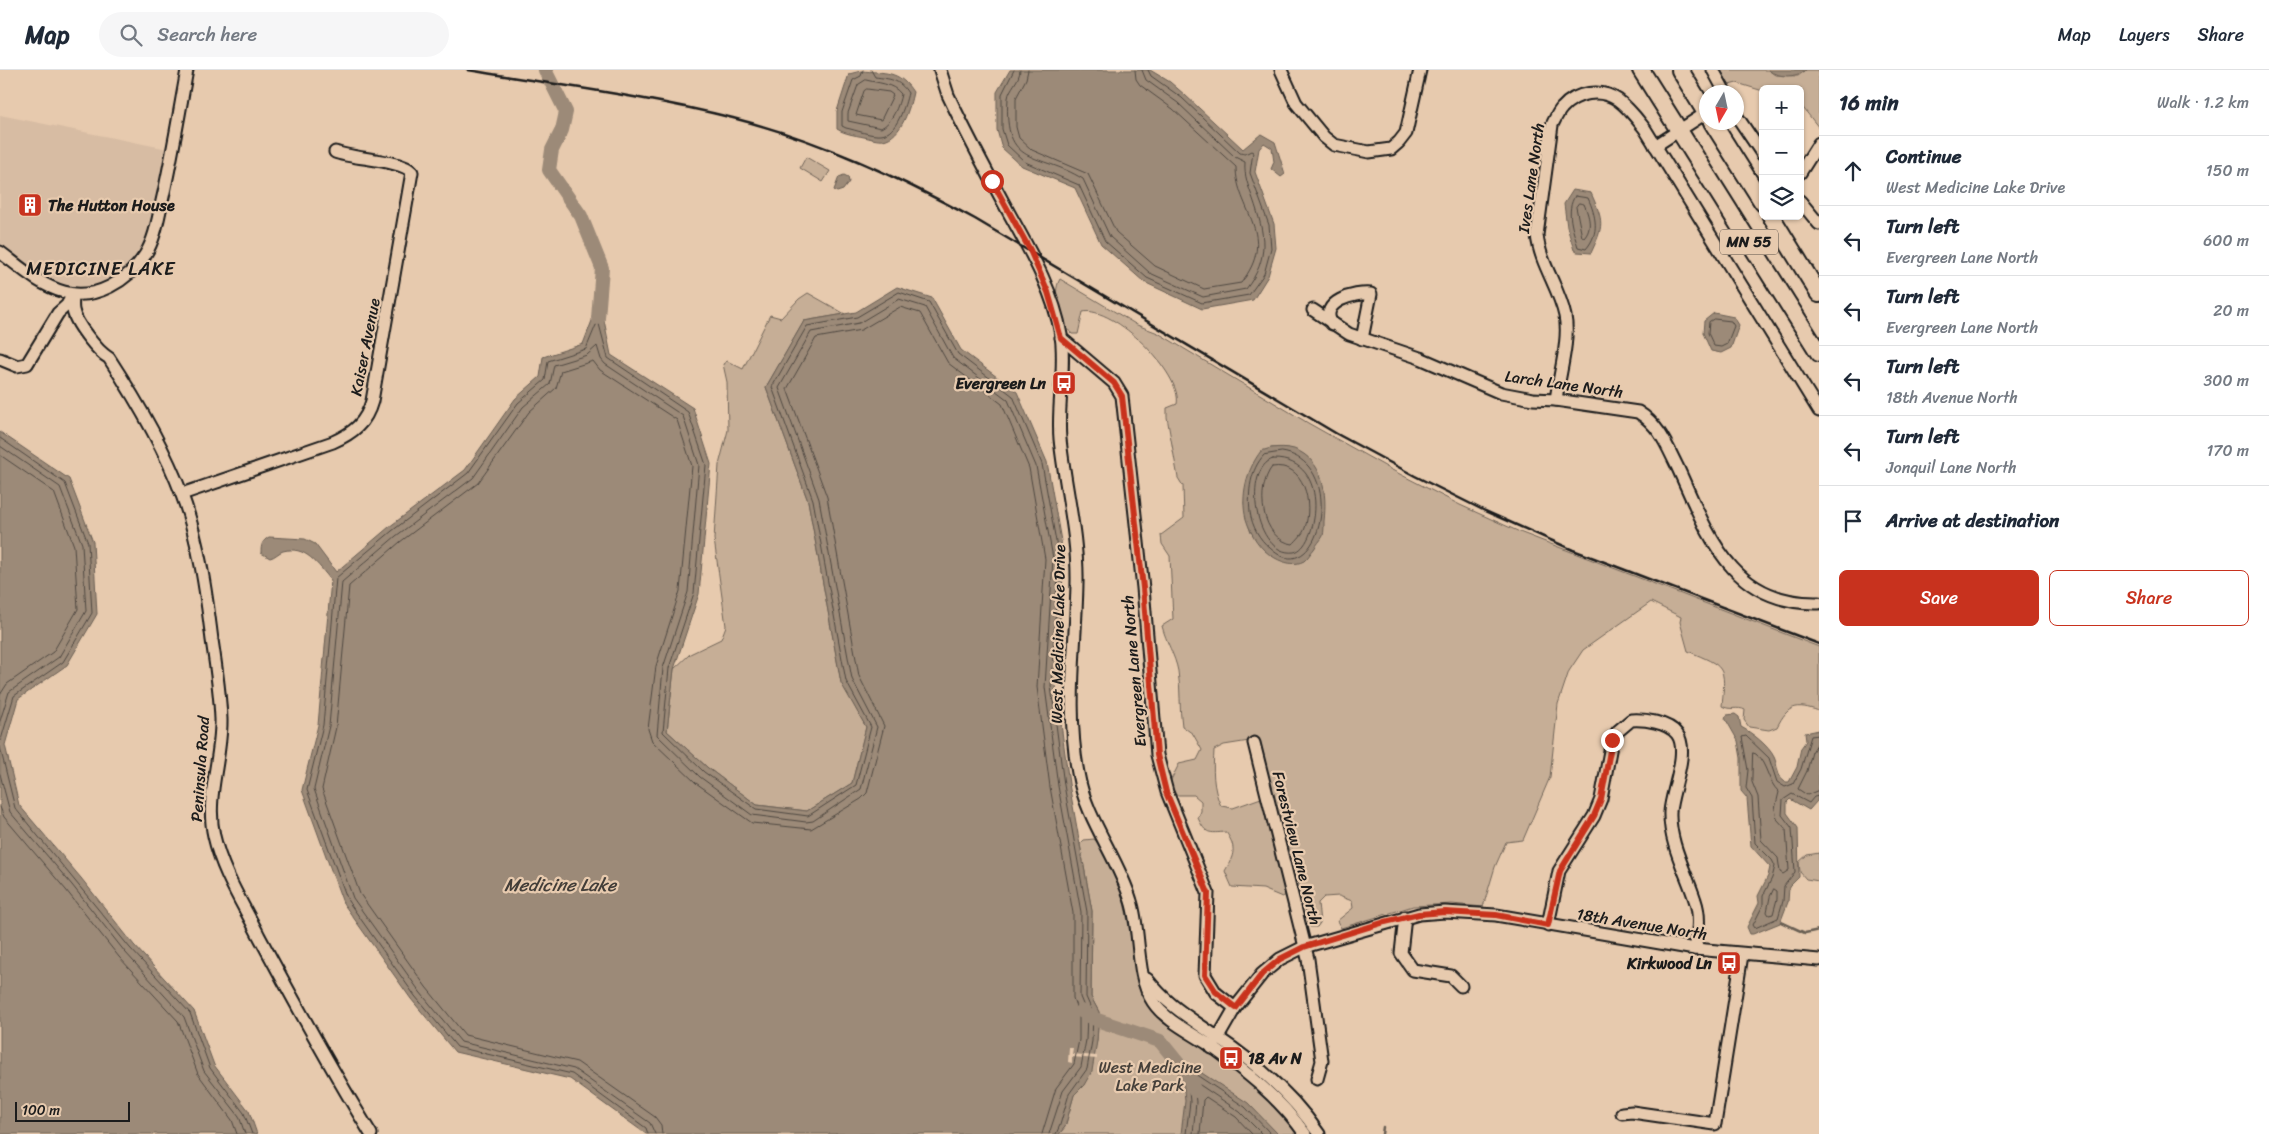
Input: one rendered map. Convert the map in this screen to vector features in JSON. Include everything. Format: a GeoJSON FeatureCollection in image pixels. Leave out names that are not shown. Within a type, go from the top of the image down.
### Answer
{"type":"FeatureCollection","features":[{"type":"Feature","properties":{"kind":"highway","name":"MN 55"},"geometry":{"type":"LineString","coordinates":[[1641,70],[1819,353]]}},
{"type":"Feature","properties":{"kind":"highway"},"geometry":{"type":"LineString","coordinates":[[1680,70],[1699,101]]}},
{"type":"Feature","properties":{"kind":"highway"},"geometry":{"type":"LineString","coordinates":[[1717,130],[1759,197]]}},
{"type":"Feature","properties":{"kind":"highway","name":"MN 55"},"geometry":{"type":"LineString","coordinates":[[1773,220],[1819,294]]}},
{"type":"Feature","properties":{"kind":"street"},"geometry":{"type":"LineString","coordinates":[[0,252],[40,282],[73,294],[96,292],[111,286],[125,277],[145,254],[156,229],[188,70]]}},
{"type":"Feature","properties":{"kind":"street","name":"West Medicine Lake Drive"},"geometry":{"type":"LineString","coordinates":[[940,70],[955,111],[1030,250],[1048,292],[1061,338],[1060,436],[1074,525],[1077,562],[1072,701],[1075,758],[1078,777],[1088,809],[1125,884],[1132,904],[1142,974],[1152,1002],[1176,1022],[1215,1042],[1273,1080],[1303,1111],[1319,1134]]}},
{"type":"Feature","properties":{"kind":"street"},"geometry":{"type":"LineString","coordinates":[[1281,70],[1296,103],[1324,137],[1334,145],[1351,150],[1380,152],[1391,149],[1406,133],[1420,70]]}},
{"type":"Feature","properties":{"kind":"street"},"geometry":{"type":"LineString","coordinates":[[1713,70],[1721,85]]}},
{"type":"Feature","properties":{"kind":"street","name":"Ives Lane North"},"geometry":{"type":"LineString","coordinates":[[1556,400],[1566,334],[1565,317],[1561,300],[1539,250],[1537,235],[1552,125],[1561,108],[1575,97],[1590,93],[1605,94],[1618,100],[1627,108],[1655,146],[1819,411]]}},
{"type":"Feature","properties":{"kind":"street"},"geometry":{"type":"LineString","coordinates":[[1655,146],[1699,118]]}},
{"type":"Feature","properties":{"kind":"street"},"geometry":{"type":"LineString","coordinates":[[1744,127],[1759,150]]}},
{"type":"Feature","properties":{"kind":"street"},"geometry":{"type":"LineString","coordinates":[[1804,167],[1819,143]]}},
{"type":"Feature","properties":{"kind":"street","name":"Kaiser Avenue"},"geometry":{"type":"LineString","coordinates":[[182,494],[339,439],[353,432],[366,417],[372,401],[412,172],[404,166],[347,156],[335,152]]}},
{"type":"Feature","properties":{"kind":"street"},"geometry":{"type":"LineString","coordinates":[[1804,206],[1819,224]]}},
{"type":"Feature","properties":{"kind":"street"},"geometry":{"type":"LineString","coordinates":[[1332,324],[1329,319],[1329,313],[1342,298],[1362,293],[1371,294],[1362,339]]}},
{"type":"Feature","properties":{"kind":"street"},"geometry":{"type":"LineString","coordinates":[[0,359],[17,366],[27,364],[58,313],[67,305],[73,294]]}},
{"type":"Feature","properties":{"kind":"street","name":"Peninsula Road"},"geometry":{"type":"LineString","coordinates":[[73,294],[86,322],[108,351],[109,358],[157,441],[182,494],[202,569],[218,690],[220,733],[211,806],[216,846],[226,871],[291,995],[337,1079],[371,1134]]}},
{"type":"Feature","properties":{"kind":"street","name":"Larch Lane North"},"geometry":{"type":"LineString","coordinates":[[1313,310],[1332,324],[1362,339],[1420,358],[1501,393],[1532,400],[1556,400],[1638,412],[1649,419],[1664,438],[1707,532],[1727,563],[1747,581],[1772,595],[1789,600],[1819,603]]}},
{"type":"Feature","properties":{"kind":"street","name":"Evergreen Lane North"},"geometry":{"type":"LineString","coordinates":[[1061,338],[1114,383],[1122,396],[1143,588],[1157,755],[1166,792],[1208,893],[1205,975],[1216,992],[1236,1008]]}},
{"type":"Feature","properties":{"kind":"street"},"geometry":{"type":"LineString","coordinates":[[1548,925],[1560,871],[1594,816],[1601,799],[1612,740],[1630,720],[1656,723],[1676,733],[1682,745],[1670,813],[1674,841],[1696,901],[1699,921],[1695,950]]}},
{"type":"Feature","properties":{"kind":"street","name":"Forestview Lane North"},"geometry":{"type":"LineString","coordinates":[[1254,743],[1308,959],[1322,1061],[1317,1079]]}},
{"type":"Feature","properties":{"kind":"street","name":"18th Avenue North"},"geometry":{"type":"LineString","coordinates":[[1215,1042],[1236,1008],[1262,974],[1280,959],[1304,947],[1419,914],[1471,912],[1695,950],[1819,960]]}},
{"type":"Feature","properties":{"kind":"street"},"geometry":{"type":"LineString","coordinates":[[1405,918],[1401,953],[1412,970],[1451,976],[1461,986]]}},
{"type":"Feature","properties":{"kind":"street"},"geometry":{"type":"LineString","coordinates":[[1622,1114],[1632,1112],[1715,1124],[1742,955]]}},
{"type":"Feature","properties":{"kind":"street","name":"West Medicine Lake Drive"},"geometry":{"type":"LineString","coordinates":[[1215,1042],[1294,1118],[1305,1134]]}},
{"type":"Feature","properties":{"kind":"shaded area"},"geometry":{"type":"Polygon","coordinates":[[[0,115],[168,149],[161,190],[148,233],[139,252],[125,272],[109,284],[92,289],[71,288],[45,278],[0,245],[0,115]]]}},
{"type":"Feature","properties":{"kind":"green space"},"geometry":{"type":"Polygon","coordinates":[[[1721,70],[1768,70],[1775,75],[1798,76],[1806,70],[1819,70],[1819,128],[1804,109],[1804,85],[1759,85],[1759,90],[1737,83],[1729,85],[1721,70]]]}},
{"type":"Feature","properties":{"kind":"green space"},"geometry":{"type":"Polygon","coordinates":[[[806,157],[830,171],[823,182],[800,168],[806,157]]]}},
{"type":"Feature","properties":{"kind":"green space"},"geometry":{"type":"Polygon","coordinates":[[[1060,279],[1137,325],[1158,333],[1308,423],[1390,469],[1460,505],[1522,533],[1819,647],[1819,711],[1804,707],[1794,708],[1785,714],[1777,727],[1769,730],[1749,727],[1744,720],[1745,710],[1722,706],[1724,682],[1720,669],[1709,661],[1688,651],[1680,622],[1681,617],[1651,602],[1583,650],[1569,671],[1558,704],[1550,777],[1523,840],[1506,842],[1495,867],[1483,907],[1452,904],[1413,906],[1341,928],[1337,921],[1353,908],[1352,901],[1339,896],[1324,897],[1318,903],[1320,923],[1317,927],[1310,927],[1286,837],[1275,840],[1289,894],[1282,897],[1263,889],[1232,887],[1225,871],[1232,856],[1233,847],[1226,832],[1209,832],[1203,828],[1198,818],[1201,811],[1201,801],[1194,795],[1175,795],[1170,782],[1179,764],[1197,760],[1202,750],[1193,734],[1182,726],[1178,671],[1162,626],[1173,619],[1170,556],[1162,544],[1161,535],[1184,518],[1183,486],[1178,478],[1167,417],[1167,408],[1177,404],[1176,391],[1169,376],[1144,344],[1111,319],[1096,313],[1083,312],[1078,334],[1072,334],[1058,308],[1057,285],[1060,279]],[[1271,448],[1244,502],[1251,533],[1321,476],[1311,463],[1300,454],[1288,449],[1271,448]],[[1249,741],[1224,745],[1214,750],[1213,771],[1221,806],[1233,808],[1261,798],[1249,741]]]}},
{"type":"Feature","properties":{"kind":"green space"},"geometry":{"type":"Polygon","coordinates":[[[808,293],[845,314],[804,321],[766,387],[808,501],[841,682],[866,727],[852,783],[807,811],[757,805],[708,768],[667,731],[674,669],[690,654],[721,639],[726,626],[714,539],[719,465],[728,430],[727,382],[723,364],[727,361],[743,369],[770,315],[781,318],[799,299],[808,293]]]}},
{"type":"Feature","properties":{"kind":"green space","name":"West Medicine Lake Park"},"geometry":{"type":"Polygon","coordinates":[[[1094,839],[1106,853],[1121,890],[1143,994],[1232,1064],[1304,1134],[1059,1134],[1065,1127],[1074,1095],[1084,1085],[1097,1041],[1099,1012],[1091,997],[1092,911],[1080,844],[1084,840],[1094,839]]]}},
{"type":"Feature","properties":{"kind":"green space"},"geometry":{"type":"Polygon","coordinates":[[[1819,853],[1819,881],[1806,879],[1800,872],[1799,862],[1807,855],[1819,853]]]}},
{"type":"Feature","properties":{"kind":"water"},"geometry":{"type":"Polygon","coordinates":[[[1010,70],[1150,70],[1170,82],[1243,149],[1261,134],[1275,142],[1285,174],[1281,177],[1271,169],[1274,162],[1272,148],[1264,143],[1259,149],[1255,172],[1274,224],[1276,248],[1268,276],[1253,300],[1202,309],[1144,282],[1101,244],[1075,188],[1022,166],[1002,148],[997,130],[997,92],[1010,70]]]}},
{"type":"Feature","properties":{"kind":"water"},"geometry":{"type":"Polygon","coordinates":[[[1768,70],[1806,70],[1792,76],[1782,76],[1768,70]]]}},
{"type":"Feature","properties":{"kind":"water"},"geometry":{"type":"Polygon","coordinates":[[[861,71],[897,76],[913,92],[904,121],[890,138],[876,140],[837,129],[837,111],[849,74],[861,71]]]}},
{"type":"Feature","properties":{"kind":"water"},"geometry":{"type":"Polygon","coordinates":[[[844,175],[848,177],[849,182],[843,190],[837,192],[834,190],[839,177],[844,175]]]}},
{"type":"Feature","properties":{"kind":"water"},"geometry":{"type":"Polygon","coordinates":[[[1573,190],[1591,193],[1600,217],[1600,229],[1591,253],[1574,250],[1567,227],[1564,204],[1573,190]]]}},
{"type":"Feature","properties":{"kind":"water","name":"Medicine Lake"},"geometry":{"type":"Polygon","coordinates":[[[897,287],[932,298],[961,350],[1017,392],[1047,462],[1064,558],[1056,686],[1069,784],[1092,911],[1091,997],[1099,1012],[1092,1071],[1084,1085],[1074,1095],[1065,1127],[1059,1134],[646,1134],[570,1079],[455,1052],[411,999],[343,903],[302,790],[318,725],[331,580],[311,558],[298,551],[283,551],[270,558],[261,553],[263,542],[269,537],[305,539],[315,544],[336,572],[389,527],[465,470],[515,399],[540,377],[543,357],[583,344],[600,300],[611,355],[693,408],[711,464],[699,594],[674,669],[667,731],[708,768],[757,805],[807,811],[852,783],[866,727],[841,683],[808,501],[766,387],[804,321],[856,312],[897,287]]]}},
{"type":"Feature","properties":{"kind":"water"},"geometry":{"type":"Polygon","coordinates":[[[1714,313],[1734,317],[1739,325],[1731,348],[1721,353],[1711,351],[1703,333],[1704,321],[1714,313]]]}},
{"type":"Feature","properties":{"kind":"water"},"geometry":{"type":"Polygon","coordinates":[[[0,432],[69,479],[93,542],[97,614],[67,665],[18,699],[5,745],[19,805],[81,878],[134,945],[194,1011],[214,1065],[249,1111],[257,1134],[0,1134],[0,432]]]}},
{"type":"Feature","properties":{"kind":"water"},"geometry":{"type":"Polygon","coordinates":[[[1271,448],[1291,448],[1304,454],[1317,469],[1324,489],[1323,536],[1301,563],[1293,564],[1278,560],[1265,551],[1257,542],[1246,519],[1244,492],[1249,474],[1261,451],[1271,448]]]}},
{"type":"Feature","properties":{"kind":"water"},"geometry":{"type":"Polygon","coordinates":[[[1735,714],[1739,717],[1741,727],[1750,732],[1772,753],[1780,777],[1785,782],[1789,782],[1797,767],[1801,748],[1806,741],[1805,733],[1819,730],[1819,792],[1817,801],[1809,810],[1790,799],[1787,802],[1787,813],[1798,828],[1799,877],[1789,887],[1788,902],[1780,923],[1753,934],[1750,934],[1747,927],[1759,903],[1758,896],[1768,876],[1770,867],[1751,846],[1747,798],[1741,791],[1741,758],[1738,741],[1725,718],[1727,715],[1735,714]]]}},
{"type":"Feature","properties":{"kind":"water"},"geometry":{"type":"Polygon","coordinates":[[[1194,1068],[1248,1103],[1278,1134],[1181,1134],[1185,1101],[1183,1078],[1194,1068]]]}},
{"type":"Feature","properties":{"kind":"pier"},"geometry":{"type":"Polygon","coordinates":[[[1069,1048],[1073,1048],[1072,1054],[1097,1056],[1097,1059],[1072,1057],[1072,1063],[1068,1062],[1069,1048]]]}},
{"type":"Feature","properties":{"kind":"waterway"},"geometry":{"type":"LineString","coordinates":[[545,70],[566,112],[562,130],[552,150],[549,170],[581,216],[602,268],[598,318]]}},
{"type":"Feature","properties":{"kind":"waterway"},"geometry":{"type":"LineString","coordinates":[[1781,922],[1805,933],[1819,930]]}},
{"type":"Feature","properties":{"kind":"waterway"},"geometry":{"type":"LineString","coordinates":[[1081,1011],[1097,1020],[1160,1041],[1186,1073],[1195,1091]]}},
{"type":"Feature","properties":{"kind":"waterway"},"geometry":{"type":"LineString","coordinates":[[1382,1134],[1383,1127]]}},
{"type":"Feature","properties":{"kind":"railway"},"geometry":{"type":"LineString","coordinates":[[468,70],[635,97],[701,110],[796,137],[857,161],[887,174],[975,219],[1337,434],[1415,476],[1485,511],[1573,550],[1819,644]]}},
{"type":"Feature","properties":{"kind":"place","name":"The Hutton House"},"geometry":{"type":"Point","coordinates":[30,205]}},
{"type":"Feature","properties":{"kind":"place","name":"Evergreen Ln"},"geometry":{"type":"Point","coordinates":[1064,383]}},
{"type":"Feature","properties":{"kind":"place","name":"Kirkwood Ln"},"geometry":{"type":"Point","coordinates":[1729,963]}},
{"type":"Feature","properties":{"kind":"place","name":"18 Av N"},"geometry":{"type":"Point","coordinates":[1231,1058]}},
{"type":"Feature","properties":{"kind":"district","name":"MEDICINE LAKE"},"geometry":{"type":"Point","coordinates":[101,268]}},
{"type":"Feature","properties":{"kind":"route"},"geometry":{"type":"LineString","coordinates":[[992,181],[1030,250],[1056,314],[1061,338],[1114,383],[1119,389],[1124,403],[1143,588],[1157,755],[1166,792],[1208,893],[1205,975],[1216,992],[1236,1008],[1262,974],[1280,959],[1304,947],[1385,922],[1419,914],[1471,912],[1548,925],[1560,871],[1594,816],[1601,799],[1612,740]]}}]}
